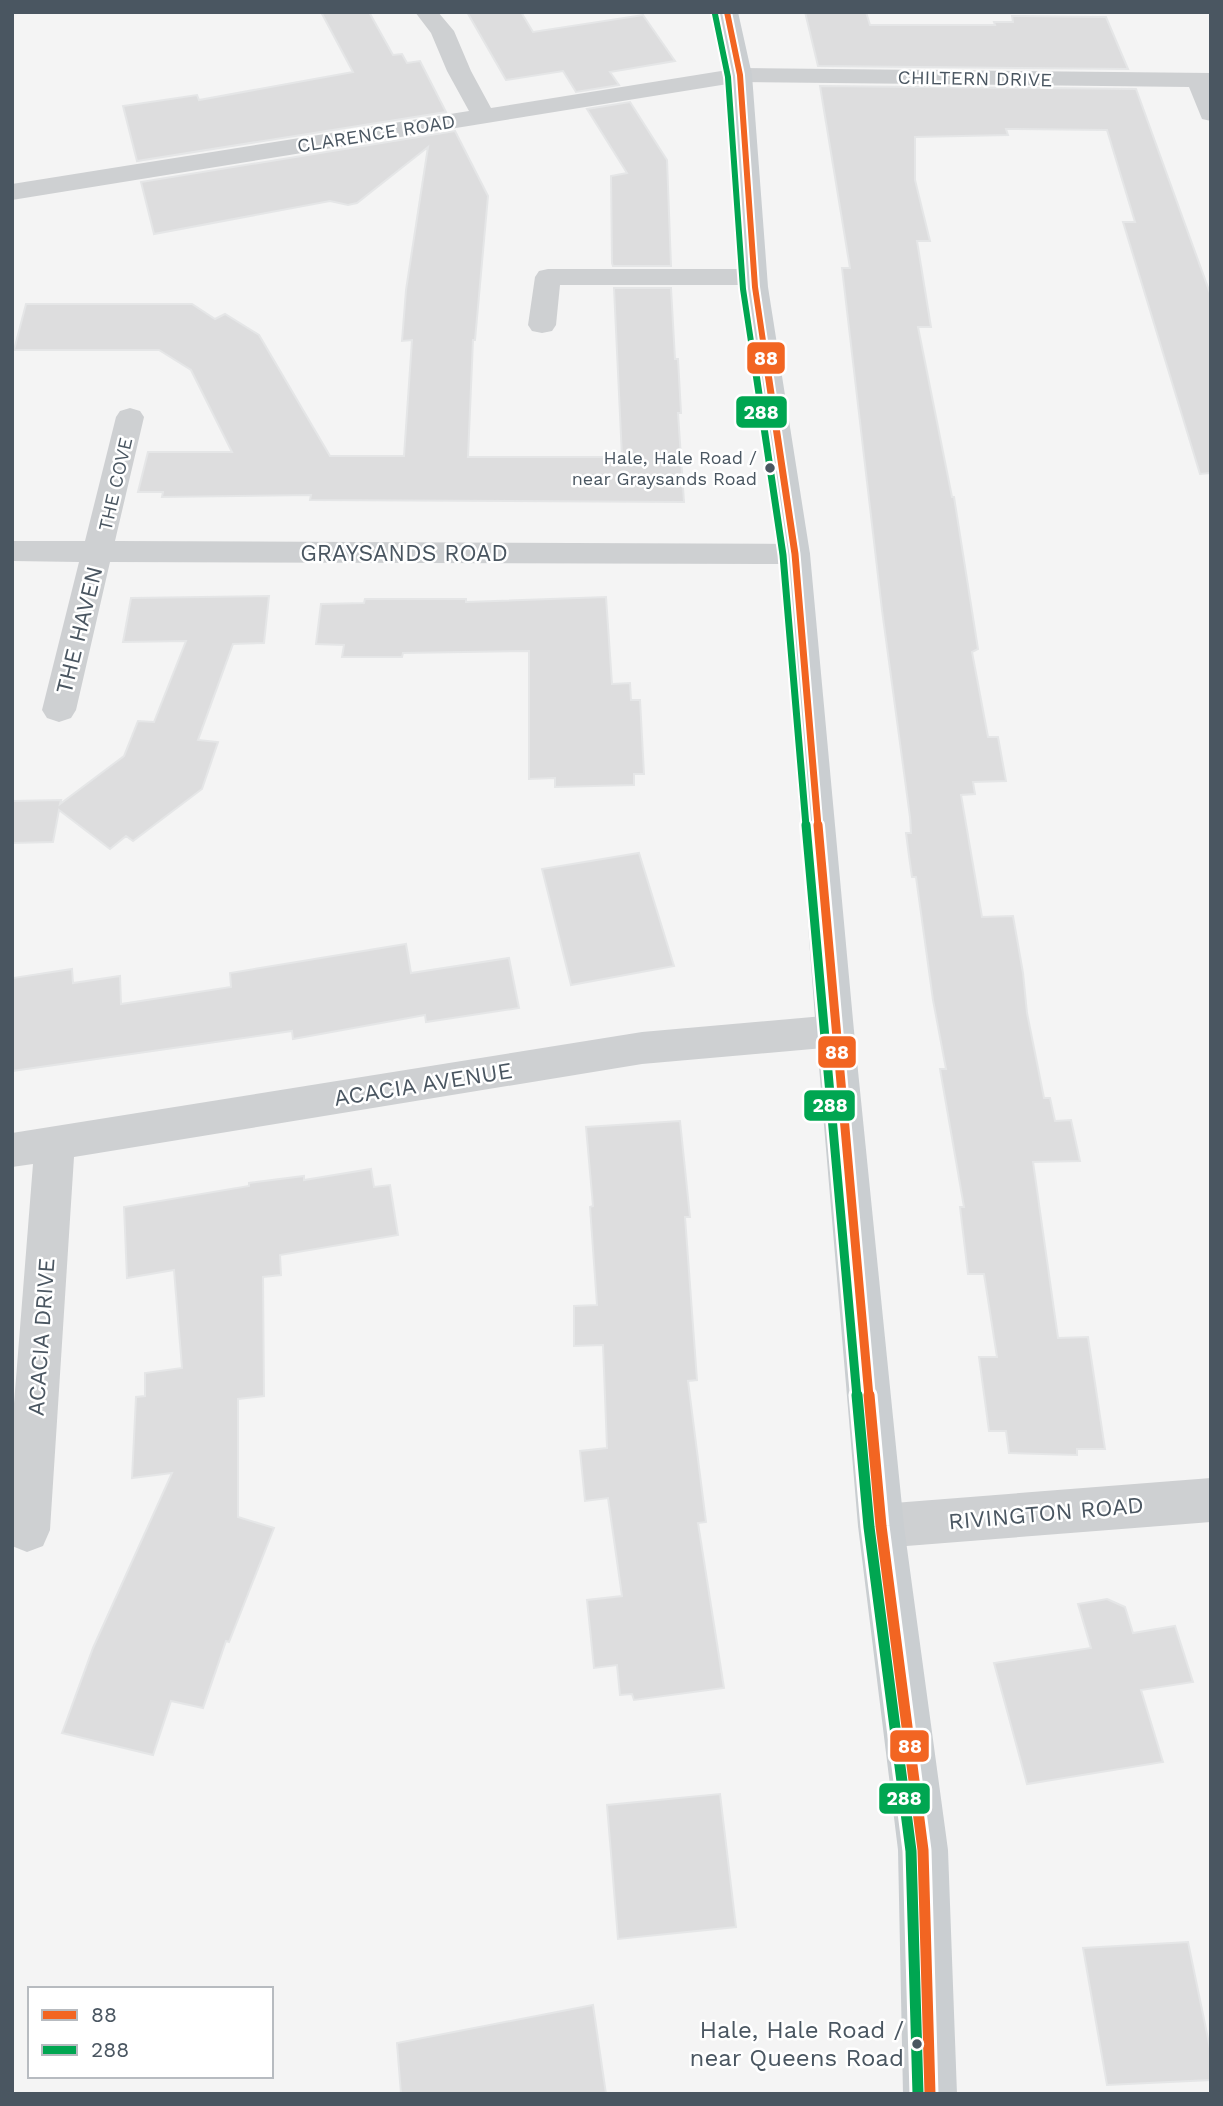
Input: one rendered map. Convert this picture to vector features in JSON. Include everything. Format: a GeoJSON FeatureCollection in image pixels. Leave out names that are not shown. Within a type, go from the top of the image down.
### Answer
{"type":"FeatureCollection","features":[{"type":"Feature","properties":{"kind":"main road"},"geometry":{"type":"LineString","coordinates":[[727,12],[740,75],[754,277],[795,554],[835,1031],[881,1526],[923,1850],[930,2094]]}},
{"type":"Feature","properties":{"kind":"street"},"geometry":{"type":"LineString","coordinates":[[426,12],[442,31],[459,71],[484,116]]}},
{"type":"Feature","properties":{"kind":"street","name":"CLARENCE ROAD"},"geometry":{"type":"LineString","coordinates":[[12,192],[740,75]]}},
{"type":"Feature","properties":{"kind":"street","name":"CHILTERN DRIVE"},"geometry":{"type":"LineString","coordinates":[[740,75],[1204,80]]}},
{"type":"Feature","properties":{"kind":"street"},"geometry":{"type":"LineString","coordinates":[[1204,80],[1211,114]]}},
{"type":"Feature","properties":{"kind":"street"},"geometry":{"type":"LineString","coordinates":[[542,324],[548,276],[754,277]]}},
{"type":"Feature","properties":{"kind":"street","name":"THE COVE"},"geometry":{"type":"LineString","coordinates":[[99,551],[130,417]]}},
{"type":"Feature","properties":{"kind":"street","name":"GRAYSANDS ROAD"},"geometry":{"type":"LineString","coordinates":[[12,551],[795,554]]}},
{"type":"Feature","properties":{"kind":"street","name":"THE HAVEN"},"geometry":{"type":"LineString","coordinates":[[59,710],[99,551]]}},
{"type":"Feature","properties":{"kind":"street","name":"ACACIA AVENUE"},"geometry":{"type":"LineString","coordinates":[[12,1150],[642,1048],[835,1031]]}},
{"type":"Feature","properties":{"kind":"street","name":"ACACIA DRIVE"},"geometry":{"type":"LineString","coordinates":[[27,1530],[55,1144]]}},
{"type":"Feature","properties":{"kind":"street","name":"RIVINGTON ROAD"},"geometry":{"type":"LineString","coordinates":[[881,1526],[1211,1500]]}},
{"type":"Feature","properties":{"kind":"building"},"geometry":{"type":"Polygon","coordinates":[[[321,12],[369,12],[393,55],[402,54],[407,63],[420,61],[446,112],[137,161],[123,106],[197,95],[199,100],[353,72],[321,12]]]}},
{"type":"Feature","properties":{"kind":"building"},"geometry":{"type":"Polygon","coordinates":[[[467,12],[521,12],[533,32],[643,15],[675,61],[610,72],[619,85],[576,92],[563,71],[506,80],[467,12]]]}},
{"type":"Feature","properties":{"kind":"building"},"geometry":{"type":"Polygon","coordinates":[[[805,12],[866,12],[870,25],[995,25],[994,22],[1013,22],[1012,16],[1106,17],[1128,69],[818,66],[805,12]]]}},
{"type":"Feature","properties":{"kind":"building"},"geometry":{"type":"Polygon","coordinates":[[[820,86],[1136,89],[1211,296],[1211,473],[1200,474],[1123,222],[1135,222],[1107,130],[1006,129],[1008,135],[915,137],[915,180],[930,241],[917,241],[931,327],[918,327],[954,497],[978,649],[972,652],[988,737],[998,737],[1006,781],[973,782],[975,794],[961,795],[982,917],[1013,916],[1027,1013],[1044,1098],[1050,1098],[1055,1121],[1071,1120],[1080,1161],[1033,1162],[1058,1338],[1088,1337],[1105,1449],[1077,1449],[1077,1455],[1009,1453],[1006,1431],[989,1431],[979,1357],[997,1357],[984,1274],[968,1274],[960,1207],[964,1207],[940,1069],[946,1069],[933,1000],[916,877],[912,877],[909,856],[906,833],[911,833],[910,817],[882,610],[842,268],[850,268],[820,86]]]}},
{"type":"Feature","properties":{"kind":"building"},"geometry":{"type":"Polygon","coordinates":[[[630,102],[667,160],[671,266],[613,266],[612,263],[611,176],[627,173],[587,109],[630,102]]]}},
{"type":"Feature","properties":{"kind":"building"},"geometry":{"type":"Polygon","coordinates":[[[455,131],[488,196],[473,340],[468,457],[622,457],[614,288],[671,288],[675,359],[678,359],[681,413],[678,413],[684,502],[310,500],[311,495],[162,497],[163,492],[138,492],[148,452],[232,452],[191,370],[159,350],[14,350],[26,304],[192,304],[215,319],[225,314],[259,335],[330,456],[404,456],[412,340],[402,341],[406,290],[428,147],[357,203],[348,205],[330,201],[154,234],[141,182],[455,131]]]}},
{"type":"Feature","properties":{"kind":"building"},"geometry":{"type":"Polygon","coordinates":[[[269,596],[264,643],[233,644],[198,740],[218,742],[202,789],[133,841],[126,836],[110,849],[59,810],[53,842],[12,843],[12,801],[61,800],[60,804],[124,756],[138,721],[154,722],[186,641],[123,642],[131,598],[269,596]]]}},
{"type":"Feature","properties":{"kind":"building"},"geometry":{"type":"Polygon","coordinates":[[[606,597],[612,684],[630,683],[631,700],[640,700],[644,774],[634,774],[634,785],[555,787],[555,778],[529,779],[529,651],[342,657],[344,645],[316,644],[321,604],[364,603],[365,599],[466,599],[466,602],[606,597]]]}},
{"type":"Feature","properties":{"kind":"building"},"geometry":{"type":"Polygon","coordinates":[[[639,853],[674,966],[571,985],[542,869],[639,853]]]}},
{"type":"Feature","properties":{"kind":"building"},"geometry":{"type":"Polygon","coordinates":[[[406,944],[411,973],[509,958],[519,1008],[426,1022],[425,1015],[293,1039],[292,1031],[12,1071],[13,978],[72,969],[73,983],[120,976],[121,1004],[231,987],[230,973],[406,944]]]}},
{"type":"Feature","properties":{"kind":"building"},"geometry":{"type":"Polygon","coordinates":[[[680,1121],[690,1217],[685,1217],[697,1380],[688,1381],[706,1522],[698,1523],[724,1688],[634,1700],[632,1694],[620,1695],[617,1665],[594,1668],[587,1600],[622,1596],[608,1498],[585,1501],[580,1451],[607,1448],[603,1345],[574,1346],[574,1306],[597,1305],[590,1207],[593,1206],[586,1127],[680,1121]]]}},
{"type":"Feature","properties":{"kind":"building"},"geometry":{"type":"Polygon","coordinates":[[[371,1169],[374,1187],[390,1185],[398,1235],[280,1255],[281,1275],[263,1277],[264,1396],[238,1399],[238,1517],[274,1528],[229,1642],[226,1641],[203,1708],[171,1701],[153,1755],[62,1733],[93,1648],[172,1473],[132,1478],[136,1397],[145,1396],[145,1373],[182,1368],[174,1270],[127,1278],[124,1207],[249,1186],[249,1183],[304,1176],[304,1180],[371,1169]]]}},
{"type":"Feature","properties":{"kind":"building"},"geometry":{"type":"Polygon","coordinates":[[[1107,1599],[1125,1607],[1133,1633],[1175,1626],[1193,1682],[1141,1690],[1163,1762],[1027,1784],[994,1663],[1091,1648],[1078,1604],[1107,1599]]]}},
{"type":"Feature","properties":{"kind":"building"},"geometry":{"type":"Polygon","coordinates":[[[720,1794],[736,1927],[618,1939],[607,1805],[720,1794]]]}},
{"type":"Feature","properties":{"kind":"building"},"geometry":{"type":"Polygon","coordinates":[[[1188,1942],[1211,2053],[1211,2080],[1107,2085],[1083,1948],[1188,1942]]]}},
{"type":"Feature","properties":{"kind":"building"},"geometry":{"type":"Polygon","coordinates":[[[593,2005],[606,2094],[401,2094],[397,2043],[593,2005]]]}},
{"type":"Feature","properties":{"kind":"transit line","name":"88"},"geometry":{"type":"LineString","coordinates":[[727,12],[740,75],[755,287],[795,554],[835,1031],[881,1526],[923,1850],[930,2094]]}},
{"type":"Feature","properties":{"kind":"transit line","name":"288"},"geometry":{"type":"LineString","coordinates":[[715,14],[728,77],[743,289],[783,555],[823,1032],[869,1527],[911,1851],[918,2094]]}},
{"type":"Feature","properties":{"kind":"place","name":"Hale, Hale Road / near Graysands Road"},"geometry":{"type":"Point","coordinates":[770,468]}},
{"type":"Feature","properties":{"kind":"place","name":"Hale, Hale Road / near Queens Road"},"geometry":{"type":"Point","coordinates":[917,2044]}}]}
